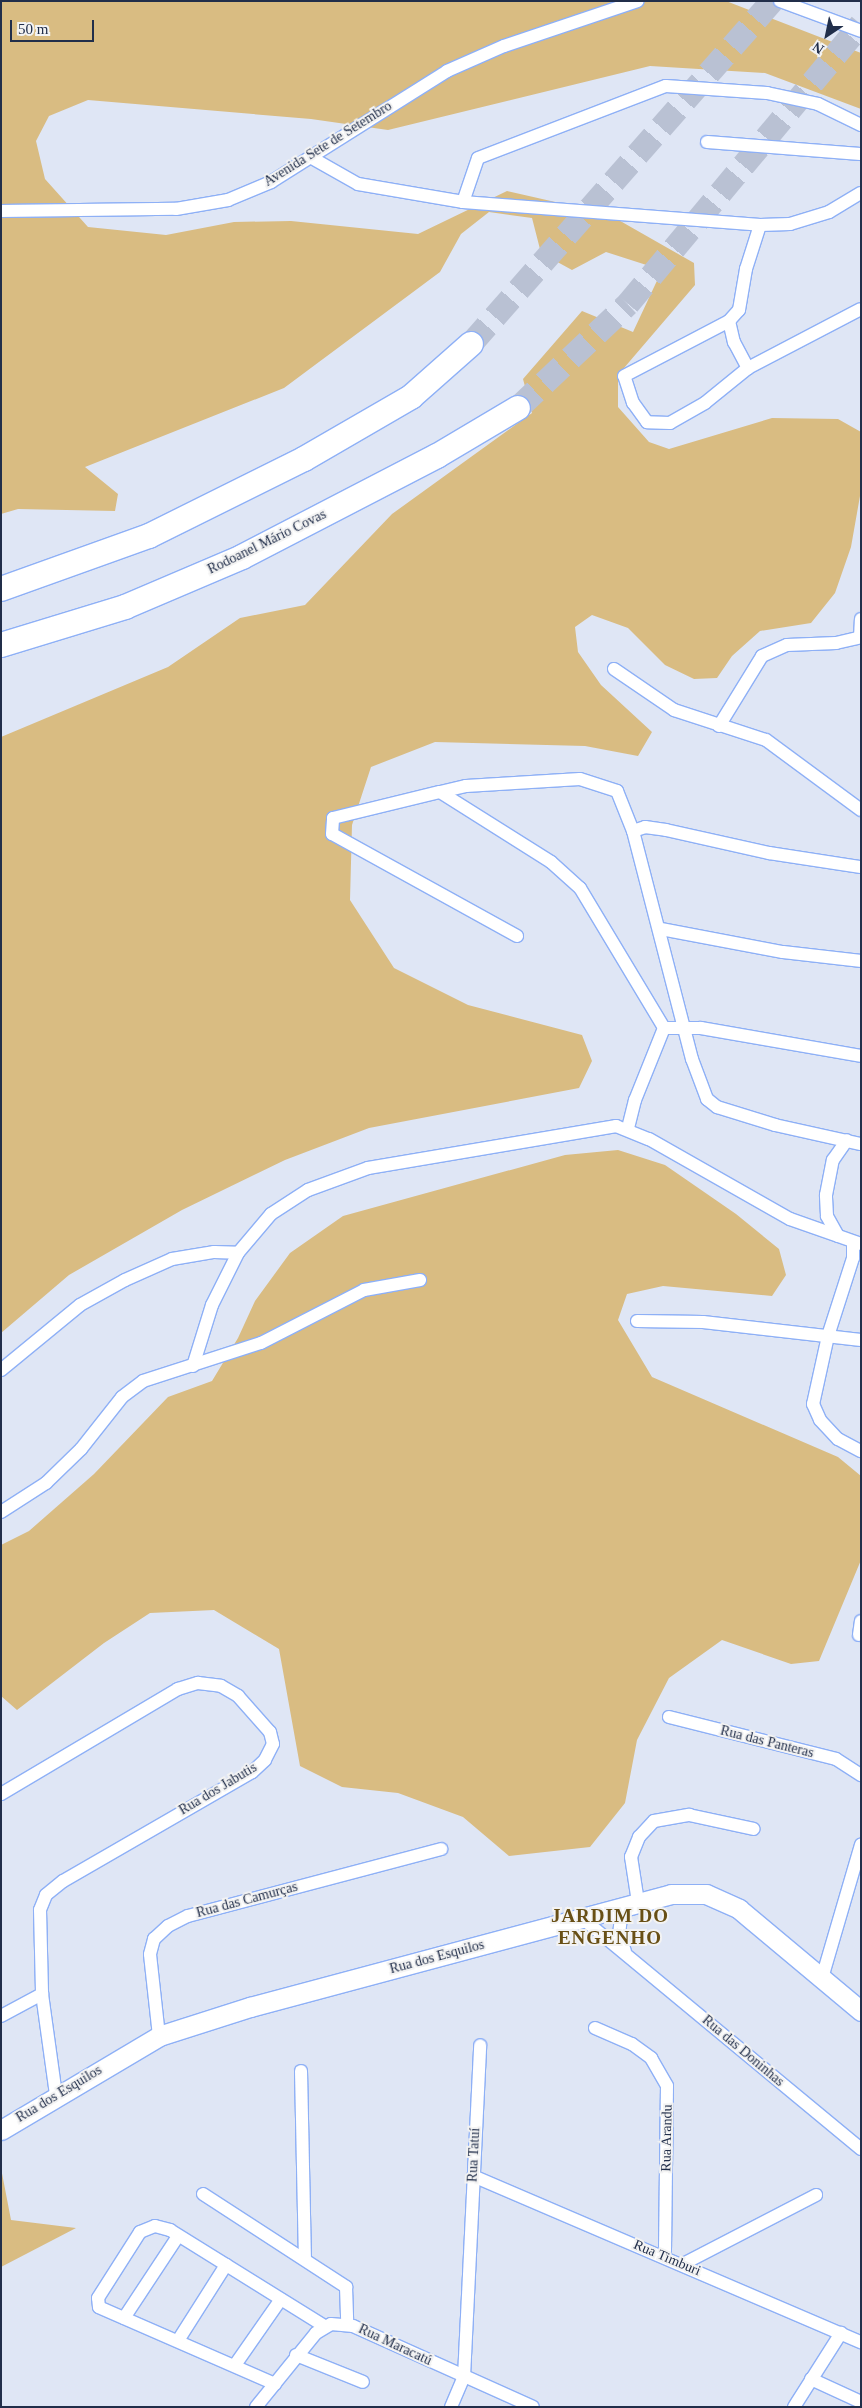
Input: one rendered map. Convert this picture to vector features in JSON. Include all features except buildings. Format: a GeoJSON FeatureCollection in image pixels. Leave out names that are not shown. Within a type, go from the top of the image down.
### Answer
{"type":"FeatureCollection","features":[{"type":"Feature","properties":{"kind":"highway"},"geometry":{"type":"LineString","coordinates":[[1,589],[149,536],[304,459],[411,397],[471,344]]}},
{"type":"Feature","properties":{"kind":"highway","name":"Rodoanel Mário Covas"},"geometry":{"type":"LineString","coordinates":[[1,645],[124,606],[242,557],[437,456],[518,408]]}},
{"type":"Feature","properties":{"kind":"street","name":"Avenida Sete de Setembro"},"geometry":{"type":"LineString","coordinates":[[1,211],[201,206],[228,200],[271,182],[312,158],[447,71],[504,46],[638,1]]}},
{"type":"Feature","properties":{"kind":"street"},"geometry":{"type":"LineString","coordinates":[[780,1],[861,31]]}},
{"type":"Feature","properties":{"kind":"street"},"geometry":{"type":"LineString","coordinates":[[463,202],[478,158],[666,86],[767,93],[818,104],[861,125]]}},
{"type":"Feature","properties":{"kind":"street"},"geometry":{"type":"LineString","coordinates":[[707,142],[861,154]]}},
{"type":"Feature","properties":{"kind":"street"},"geometry":{"type":"LineString","coordinates":[[312,158],[358,184],[463,202],[760,225],[798,222],[829,212],[861,193]]}},
{"type":"Feature","properties":{"kind":"street"},"geometry":{"type":"LineString","coordinates":[[760,225],[746,269],[739,310],[729,321],[624,376],[633,403],[647,422],[670,423],[705,403],[748,368],[861,309]]}},
{"type":"Feature","properties":{"kind":"street"},"geometry":{"type":"LineString","coordinates":[[729,321],[734,342],[748,368]]}},
{"type":"Feature","properties":{"kind":"street"},"geometry":{"type":"LineString","coordinates":[[719,726],[762,656],[787,645],[836,643],[860,637],[861,619]]}},
{"type":"Feature","properties":{"kind":"street"},"geometry":{"type":"LineString","coordinates":[[614,669],[674,710],[766,740],[861,810]]}},
{"type":"Feature","properties":{"kind":"street"},"geometry":{"type":"LineString","coordinates":[[517,936],[332,834],[333,818],[466,786],[534,781],[599,782],[617,791],[634,831],[662,929],[685,1029],[707,1099],[717,1107],[776,1126],[861,1144]]}},
{"type":"Feature","properties":{"kind":"street"},"geometry":{"type":"LineString","coordinates":[[440,792],[551,862],[580,888],[664,1028]]}},
{"type":"Feature","properties":{"kind":"street"},"geometry":{"type":"LineString","coordinates":[[634,831],[645,827],[666,830],[769,853],[861,867]]}},
{"type":"Feature","properties":{"kind":"street"},"geometry":{"type":"LineString","coordinates":[[662,929],[783,952],[861,961]]}},
{"type":"Feature","properties":{"kind":"street"},"geometry":{"type":"LineString","coordinates":[[664,1028],[701,1028],[861,1056]]}},
{"type":"Feature","properties":{"kind":"street"},"geometry":{"type":"LineString","coordinates":[[628,1128],[635,1100],[664,1028]]}},
{"type":"Feature","properties":{"kind":"street"},"geometry":{"type":"LineString","coordinates":[[192,1366],[212,1305],[238,1253],[271,1214],[308,1190],[368,1168],[536,1138],[616,1126],[628,1128],[782,1215],[857,1243],[828,1336],[813,1404],[820,1420],[838,1439],[861,1450]]}},
{"type":"Feature","properties":{"kind":"street"},"geometry":{"type":"LineString","coordinates":[[838,1236],[827,1216],[826,1195],[833,1160],[847,1140]]}},
{"type":"Feature","properties":{"kind":"street"},"geometry":{"type":"LineString","coordinates":[[1,1370],[80,1305],[125,1280],[172,1259],[214,1252],[238,1253]]}},
{"type":"Feature","properties":{"kind":"street"},"geometry":{"type":"LineString","coordinates":[[1,1512],[46,1483],[81,1450],[122,1397],[143,1381],[261,1343],[364,1290],[420,1280]]}},
{"type":"Feature","properties":{"kind":"street"},"geometry":{"type":"LineString","coordinates":[[637,1321],[703,1322],[861,1340]]}},
{"type":"Feature","properties":{"kind":"street"},"geometry":{"type":"LineString","coordinates":[[860,1635],[861,1621]]}},
{"type":"Feature","properties":{"kind":"street","name":"Rua dos Jabutis"},"geometry":{"type":"LineString","coordinates":[[1,1794],[178,1689],[198,1683],[221,1686],[238,1696],[270,1732],[273,1744],[266,1760],[252,1772],[64,1880],[46,1895],[40,1910],[42,1994],[56,2095]]}},
{"type":"Feature","properties":{"kind":"street","name":"Rua das Panteras"},"geometry":{"type":"LineString","coordinates":[[669,1718],[836,1759],[861,1775]]}},
{"type":"Feature","properties":{"kind":"street"},"geometry":{"type":"LineString","coordinates":[[625,1951],[620,1934],[630,1905],[631,1857],[639,1837],[654,1822],[689,1815],[754,1829]]}},
{"type":"Feature","properties":{"kind":"street"},"geometry":{"type":"LineString","coordinates":[[822,1978],[861,1845]]}},
{"type":"Feature","properties":{"kind":"street","name":"Rua das Camurças"},"geometry":{"type":"LineString","coordinates":[[160,2036],[150,1954],[154,1939],[168,1926],[188,1916],[441,1849]]}},
{"type":"Feature","properties":{"kind":"street","name":"Rua dos Esquilos"},"geometry":{"type":"LineString","coordinates":[[1,2130],[56,2095],[160,2036],[250,2007],[583,1920],[630,1905],[691,1893],[722,1899],[756,1921],[861,2011]]}},
{"type":"Feature","properties":{"kind":"street","name":"Rua das Doninhas"},"geometry":{"type":"LineString","coordinates":[[583,1920],[625,1951],[861,2149]]}},
{"type":"Feature","properties":{"kind":"street"},"geometry":{"type":"LineString","coordinates":[[1,2016],[42,1994]]}},
{"type":"Feature","properties":{"kind":"street","name":"Rua Arandu"},"geometry":{"type":"LineString","coordinates":[[595,2028],[632,2044],[651,2058],[667,2086],[665,2257]]}},
{"type":"Feature","properties":{"kind":"street","name":"Rua Tatuí"},"geometry":{"type":"LineString","coordinates":[[464,2377],[480,2045]]}},
{"type":"Feature","properties":{"kind":"street"},"geometry":{"type":"LineString","coordinates":[[301,2070],[305,2259]]}},
{"type":"Feature","properties":{"kind":"street","name":"Rua Timburi"},"geometry":{"type":"LineString","coordinates":[[473,2176],[861,2342]]}},
{"type":"Feature","properties":{"kind":"street"},"geometry":{"type":"LineString","coordinates":[[203,2194],[346,2287],[346,2324]]}},
{"type":"Feature","properties":{"kind":"street"},"geometry":{"type":"LineString","coordinates":[[682,2264],[816,2195]]}},
{"type":"Feature","properties":{"kind":"street"},"geometry":{"type":"LineString","coordinates":[[256,2407],[275,2384],[296,2355],[324,2326],[178,2236],[155,2226],[140,2232],[96,2302],[104,2311],[179,2339],[275,2384]]}},
{"type":"Feature","properties":{"kind":"street"},"geometry":{"type":"LineString","coordinates":[[124,2318],[178,2236]]}},
{"type":"Feature","properties":{"kind":"street"},"geometry":{"type":"LineString","coordinates":[[179,2339],[226,2266]]}},
{"type":"Feature","properties":{"kind":"street"},"geometry":{"type":"LineString","coordinates":[[235,2365],[281,2299]]}},
{"type":"Feature","properties":{"kind":"street","name":"Rua Maracatú"},"geometry":{"type":"LineString","coordinates":[[324,2326],[346,2324],[534,2407]]}},
{"type":"Feature","properties":{"kind":"street"},"geometry":{"type":"LineString","coordinates":[[794,2407],[840,2333]]}},
{"type":"Feature","properties":{"kind":"street"},"geometry":{"type":"LineString","coordinates":[[296,2355],[363,2382]]}},
{"type":"Feature","properties":{"kind":"street"},"geometry":{"type":"LineString","coordinates":[[451,2407],[464,2377]]}},
{"type":"Feature","properties":{"kind":"street"},"geometry":{"type":"LineString","coordinates":[[812,2379],[861,2402]]}},
{"type":"Feature","properties":{"kind":"shaded area"},"geometry":{"type":"Polygon","coordinates":[[[1,1],[726,1],[861,53],[861,109],[765,73],[650,66],[388,130],[311,119],[88,100],[49,116],[36,141],[45,179],[88,227],[166,235],[234,222],[291,221],[418,234],[507,191],[608,214],[694,263],[695,285],[618,375],[618,407],[649,442],[669,449],[772,418],[838,419],[861,432],[861,456],[860,496],[851,547],[835,593],[811,623],[760,631],[732,656],[717,678],[694,679],[665,665],[628,628],[592,615],[575,627],[578,652],[601,685],[652,732],[638,756],[585,746],[435,742],[371,767],[352,825],[350,900],[394,968],[468,1005],[582,1035],[592,1061],[579,1088],[369,1128],[285,1160],[182,1210],[69,1275],[1,1333],[1,737],[168,667],[240,618],[305,605],[392,514],[532,413],[523,379],[582,311],[633,332],[662,270],[606,252],[572,270],[541,253],[532,218],[489,212],[461,234],[440,272],[284,388],[85,467],[118,494],[115,511],[18,509],[1,514],[1,1]]]}},
{"type":"Feature","properties":{"kind":"shaded area"},"geometry":{"type":"Polygon","coordinates":[[[618,1150],[665,1165],[736,1214],[779,1249],[786,1275],[772,1296],[663,1286],[627,1294],[618,1320],[652,1377],[838,1457],[861,1476],[861,1560],[819,1661],[791,1664],[722,1640],[669,1678],[637,1740],[625,1803],[590,1847],[509,1856],[463,1817],[398,1793],[342,1787],[300,1766],[279,1649],[214,1610],[150,1613],[104,1643],[17,1710],[1,1696],[1,1545],[29,1531],[94,1474],[168,1397],[212,1381],[238,1338],[255,1301],[290,1253],[343,1216],[565,1155],[618,1150]]]}},
{"type":"Feature","properties":{"kind":"shaded area"},"geometry":{"type":"Polygon","coordinates":[[[1,2168],[11,2220],[76,2228],[1,2267],[1,2168]]]}},
{"type":"Feature","properties":{"kind":"tunnel"},"geometry":{"type":"LineString","coordinates":[[471,344],[772,1]]}},
{"type":"Feature","properties":{"kind":"tunnel"},"geometry":{"type":"LineString","coordinates":[[518,408],[628,304],[861,24]]}},
{"type":"Feature","properties":{"kind":"district","name":"JARDIM DO ENGENHO"},"geometry":{"type":"Point","coordinates":[610,1927]}}]}
